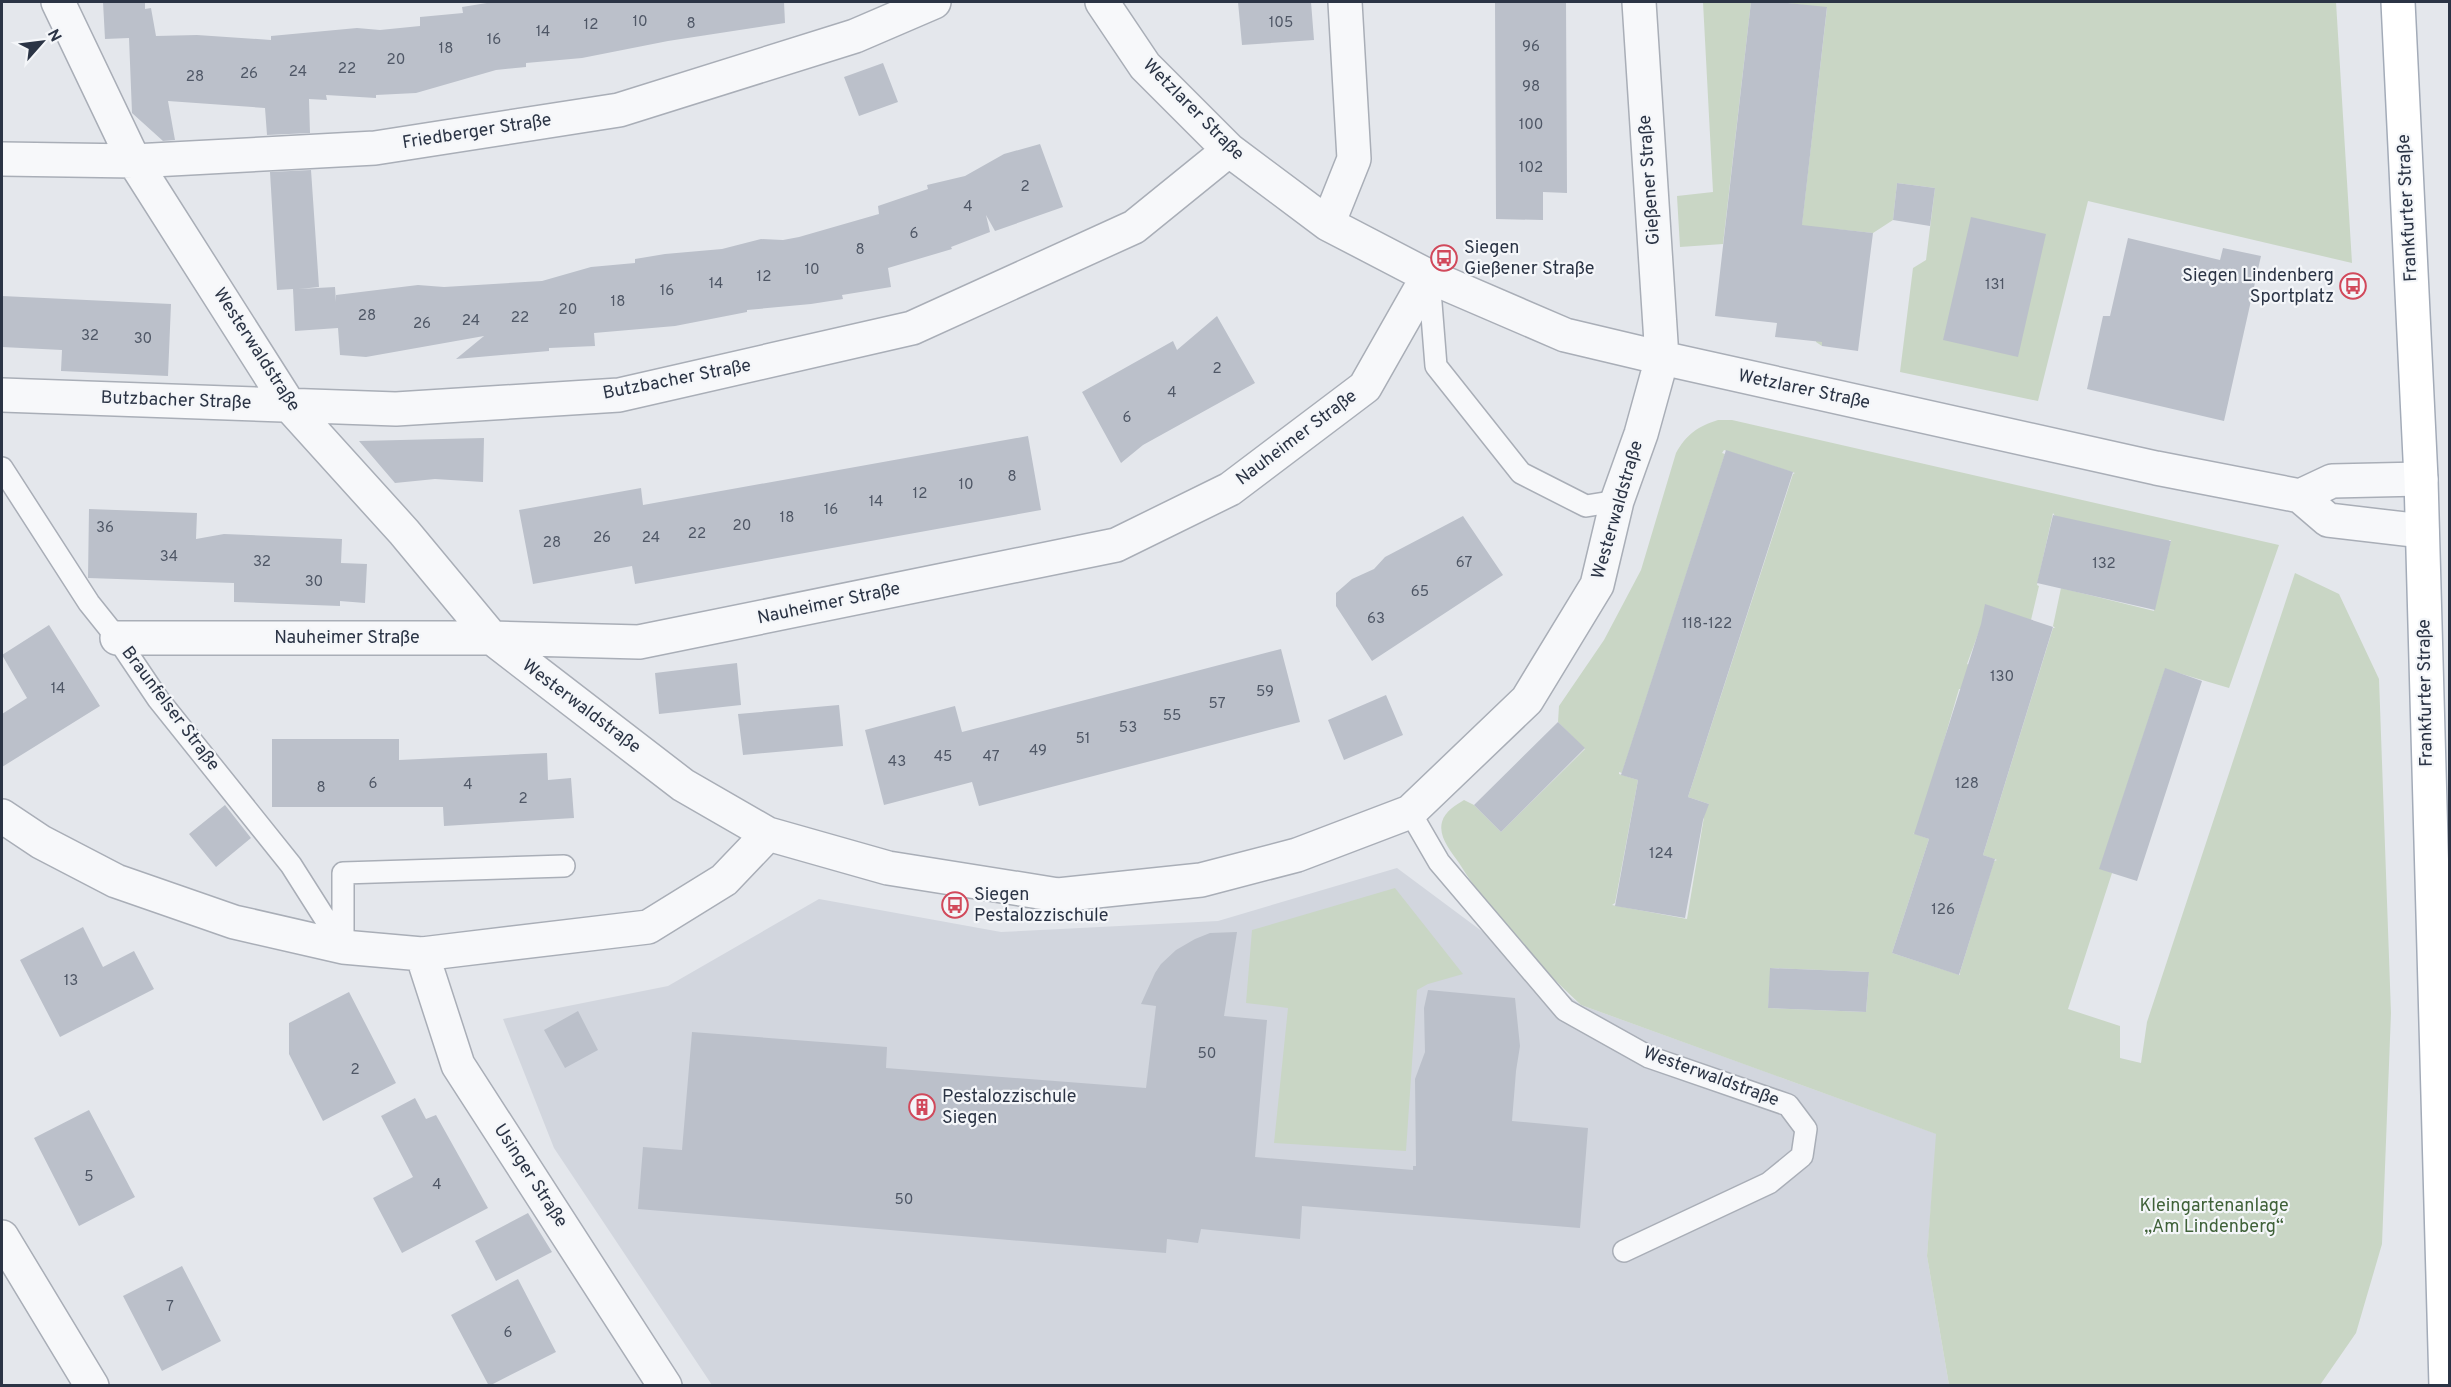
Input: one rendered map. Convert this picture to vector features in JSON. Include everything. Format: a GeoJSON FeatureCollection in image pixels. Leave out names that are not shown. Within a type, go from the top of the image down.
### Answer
{"type":"FeatureCollection","features":[{"type":"Feature","properties":{"kind":"main road","name":"Frankfurter Straße"},"geometry":{"type":"LineString","coordinates":[[2398,2],[2421,479],[2446,1386]]}},
{"type":"Feature","properties":{"kind":"street","name":"Westerwaldstraße"},"geometry":{"type":"LineString","coordinates":[[58,2],[134,160],[289,405],[404,532],[492,638],[683,785],[768,834],[888,868],[1058,895],[1201,880],[1297,855],[1410,812],[1527,700],[1597,585],[1617,501],[1641,434],[1662,358]]}},
{"type":"Feature","properties":{"kind":"street","name":"Friedberger Straße"},"geometry":{"type":"LineString","coordinates":[[2,159],[134,160],[375,148],[619,110],[855,36],[934,2]]}},
{"type":"Feature","properties":{"kind":"street","name":"Wetzlarer Straße"},"geometry":{"type":"LineString","coordinates":[[1102,2],[1145,66],[1229,150],[1328,224],[1428,276],[1565,335],[2156,468],[2300,496],[2328,520],[2422,531]]}},
{"type":"Feature","properties":{"kind":"street"},"geometry":{"type":"LineString","coordinates":[[1328,224],[1354,159],[1345,2]]}},
{"type":"Feature","properties":{"kind":"street","name":"Gießener Straße"},"geometry":{"type":"LineString","coordinates":[[1639,2],[1662,358]]}},
{"type":"Feature","properties":{"kind":"street","name":"Butzbacher Straße"},"geometry":{"type":"LineString","coordinates":[[2,394],[396,409],[620,395],[912,328],[1134,227],[1229,150]]}},
{"type":"Feature","properties":{"kind":"street","name":"Nauheimer Straße"},"geometry":{"type":"LineString","coordinates":[[117,638],[492,638],[639,642],[1116,545],[1230,489],[1365,387],[1428,276]]}},
{"type":"Feature","properties":{"kind":"street"},"geometry":{"type":"LineString","coordinates":[[2300,496],[2332,481],[2421,479]]}},
{"type":"Feature","properties":{"kind":"street"},"geometry":{"type":"LineString","coordinates":[[2,816],[41,842],[116,881],[234,922],[343,946],[422,954],[648,927],[724,880],[768,834]]}},
{"type":"Feature","properties":{"kind":"street","name":"Usinger Straße"},"geometry":{"type":"LineString","coordinates":[[422,954],[458,1065],[664,1386]]}},
{"type":"Feature","properties":{"kind":"street"},"geometry":{"type":"LineString","coordinates":[[2,1237],[92,1386]]}},
{"type":"Feature","properties":{"kind":"lane"},"geometry":{"type":"LineString","coordinates":[[1428,276],[1436,366],[1521,473],[1586,506],[1617,501]]}},
{"type":"Feature","properties":{"kind":"lane","name":"Braunfelser Straße"},"geometry":{"type":"LineString","coordinates":[[2,468],[89,603],[117,638],[158,699],[291,865],[343,946]]}},
{"type":"Feature","properties":{"kind":"lane","name":"Westerwaldstraße"},"geometry":{"type":"LineString","coordinates":[[1410,812],[1439,862],[1565,1010],[1649,1057],[1788,1106],[1806,1129],[1802,1156],[1769,1183],[1624,1251]]}},
{"type":"Feature","properties":{"kind":"lane"},"geometry":{"type":"LineString","coordinates":[[343,946],[343,873],[564,866]]}},
{"type":"Feature","properties":{"kind":"shaded area"},"geometry":{"type":"Polygon","coordinates":[[[1397,868],[1581,1005],[1937,1134],[1927,1256],[1949,1385],[712,1385],[554,1148],[503,1019],[668,986],[819,899],[1001,932],[1218,921],[1397,868]]]}},
{"type":"Feature","properties":{"kind":"green space"},"geometry":{"type":"Polygon","coordinates":[[[1703,2],[1751,2],[1723,244],[1680,247],[1677,196],[1713,192],[1703,2]]]}},
{"type":"Feature","properties":{"kind":"green space"},"geometry":{"type":"Polygon","coordinates":[[[1778,2],[2336,2],[2352,263],[2088,201],[2038,401],[1900,372],[1913,268],[1926,260],[1935,188],[1897,183],[1893,220],[1873,233],[1835,229],[1822,346],[1816,342],[1826,253],[1799,249],[1827,8],[1778,2]]]}},
{"type":"Feature","properties":{"kind":"green space","name":"Kleingartenanlage „Am Lindenberg“"},"geometry":{"type":"Polygon","coordinates":[[[1732,420],[2279,545],[2229,688],[2165,669],[2100,868],[2112,873],[2068,1009],[2120,1026],[2120,1058],[2141,1063],[2147,1022],[2295,573],[2339,594],[2379,679],[2391,1013],[2382,1244],[2356,1333],[2320,1385],[1949,1385],[1927,1256],[1936,1134],[1581,1005],[1547,972],[1500,920],[1449,849],[1441,828],[1446,815],[1454,806],[1464,800],[1474,805],[1501,832],[1585,749],[1558,722],[1559,706],[1604,640],[1641,570],[1676,453],[1688,436],[1711,422],[1732,420]],[[1724,450],[1722,453],[1725,454],[1622,773],[1619,772],[1619,774],[1638,780],[1615,903],[1612,905],[1687,919],[1706,805],[1709,804],[1688,797],[1795,473],[1724,450]],[[2053,513],[2037,585],[2039,586],[2031,620],[1984,605],[1988,607],[1967,664],[1969,665],[1962,689],[1959,689],[1917,833],[1913,833],[1929,839],[1892,953],[1960,975],[1994,861],[1997,860],[1983,855],[2053,628],[2055,628],[2053,626],[2061,588],[2154,611],[2171,540],[2168,544],[2055,516],[2053,513]],[[1771,968],[1768,1008],[1866,1012],[1869,972],[1771,968]]]}},
{"type":"Feature","properties":{"kind":"green space"},"geometry":{"type":"Polygon","coordinates":[[[1395,888],[1463,974],[1428,984],[1417,990],[1406,1151],[1274,1143],[1288,1008],[1246,1003],[1252,930],[1395,888]]]}},
{"type":"Feature","properties":{"kind":"building"},"geometry":{"type":"Polygon","coordinates":[[[103,2],[145,2],[145,9],[151,8],[156,36],[197,35],[271,40],[271,36],[357,28],[380,30],[420,26],[420,17],[463,13],[462,7],[493,2],[784,2],[785,23],[668,41],[582,58],[526,63],[526,67],[496,70],[416,93],[376,95],[376,98],[326,95],[327,100],[309,99],[310,133],[267,135],[265,108],[168,101],[175,140],[163,141],[132,113],[129,38],[105,39],[103,2]]]}},
{"type":"Feature","properties":{"kind":"building"},"geometry":{"type":"Polygon","coordinates":[[[1238,2],[1311,2],[1314,40],[1242,45],[1238,2]]]}},
{"type":"Feature","properties":{"kind":"building"},"geometry":{"type":"Polygon","coordinates":[[[1495,2],[1566,2],[1567,193],[1543,192],[1543,220],[1496,219],[1495,2]]]}},
{"type":"Feature","properties":{"kind":"building"},"geometry":{"type":"Polygon","coordinates":[[[1751,2],[1827,7],[1802,225],[1873,233],[1858,351],[1822,346],[1822,342],[1775,337],[1777,323],[1715,316],[1751,2]]]}},
{"type":"Feature","properties":{"kind":"building"},"geometry":{"type":"Polygon","coordinates":[[[883,63],[898,102],[859,116],[844,77],[883,63]]]}},
{"type":"Feature","properties":{"kind":"building"},"geometry":{"type":"Polygon","coordinates":[[[1040,144],[1063,207],[995,231],[986,215],[990,232],[951,247],[952,249],[888,268],[891,287],[842,295],[843,299],[747,310],[747,312],[675,326],[594,333],[595,346],[549,348],[549,351],[456,359],[484,336],[366,357],[340,355],[338,328],[295,331],[293,289],[277,290],[270,172],[311,170],[319,287],[299,289],[335,287],[336,302],[336,295],[418,285],[444,287],[542,281],[591,267],[635,263],[635,259],[722,249],[761,239],[783,240],[799,237],[879,214],[878,206],[928,189],[927,185],[965,176],[1004,154],[1040,144]]]}},
{"type":"Feature","properties":{"kind":"building"},"geometry":{"type":"Polygon","coordinates":[[[1897,183],[1935,188],[1930,226],[1893,220],[1897,183]]]}},
{"type":"Feature","properties":{"kind":"building"},"geometry":{"type":"Polygon","coordinates":[[[1971,217],[2046,234],[2018,357],[1943,340],[1971,217]]]}},
{"type":"Feature","properties":{"kind":"building"},"geometry":{"type":"Polygon","coordinates":[[[2128,238],[2220,260],[2223,248],[2261,256],[2224,421],[2087,389],[2103,316],[2110,316],[2128,238]]]}},
{"type":"Feature","properties":{"kind":"building"},"geometry":{"type":"Polygon","coordinates":[[[2,296],[171,304],[168,376],[61,371],[62,350],[2,347],[2,296]]]}},
{"type":"Feature","properties":{"kind":"building"},"geometry":{"type":"Polygon","coordinates":[[[1217,316],[1255,383],[1143,445],[1121,463],[1082,392],[1173,341],[1177,350],[1217,316]]]}},
{"type":"Feature","properties":{"kind":"building"},"geometry":{"type":"Polygon","coordinates":[[[1028,436],[1041,510],[635,584],[632,566],[533,584],[519,510],[641,488],[643,505],[1028,436]]]}},
{"type":"Feature","properties":{"kind":"building"},"geometry":{"type":"Polygon","coordinates":[[[484,438],[483,482],[435,479],[395,483],[359,441],[484,438]]]}},
{"type":"Feature","properties":{"kind":"building"},"geometry":{"type":"Polygon","coordinates":[[[1726,450],[1793,472],[1688,797],[1709,804],[1703,820],[1685,918],[1615,906],[1638,780],[1621,775],[1726,450]]]}},
{"type":"Feature","properties":{"kind":"building"},"geometry":{"type":"Polygon","coordinates":[[[89,509],[197,513],[196,539],[224,534],[342,539],[341,563],[367,564],[365,603],[340,601],[340,606],[234,602],[234,583],[88,578],[89,509]]]}},
{"type":"Feature","properties":{"kind":"building"},"geometry":{"type":"Polygon","coordinates":[[[2053,515],[2171,541],[2155,610],[2037,583],[2053,515]]]}},
{"type":"Feature","properties":{"kind":"building"},"geometry":{"type":"Polygon","coordinates":[[[1463,516],[1503,575],[1372,661],[1336,606],[1336,593],[1352,579],[1374,569],[1385,557],[1463,516]]]}},
{"type":"Feature","properties":{"kind":"building"},"geometry":{"type":"Polygon","coordinates":[[[1985,604],[2053,627],[1983,855],[1995,859],[1959,975],[1892,953],[1929,839],[1914,834],[1981,624],[1985,604]]]}},
{"type":"Feature","properties":{"kind":"building"},"geometry":{"type":"Polygon","coordinates":[[[49,625],[100,706],[2,767],[2,714],[27,698],[2,655],[49,625]]]}},
{"type":"Feature","properties":{"kind":"building"},"geometry":{"type":"Polygon","coordinates":[[[1281,649],[1300,722],[979,806],[972,782],[884,805],[865,730],[955,706],[962,732],[1281,649]]]}},
{"type":"Feature","properties":{"kind":"building"},"geometry":{"type":"Polygon","coordinates":[[[737,663],[741,705],[659,714],[655,673],[737,663]]]}},
{"type":"Feature","properties":{"kind":"building"},"geometry":{"type":"Polygon","coordinates":[[[2165,668],[2202,681],[2137,881],[2099,869],[2165,668]]]}},
{"type":"Feature","properties":{"kind":"building"},"geometry":{"type":"Polygon","coordinates":[[[1386,695],[1403,735],[1344,760],[1328,720],[1386,695]]]}},
{"type":"Feature","properties":{"kind":"building"},"geometry":{"type":"Polygon","coordinates":[[[839,705],[843,746],[743,755],[738,714],[839,705]]]}},
{"type":"Feature","properties":{"kind":"building"},"geometry":{"type":"Polygon","coordinates":[[[1558,722],[1585,748],[1501,832],[1474,805],[1558,722]]]}},
{"type":"Feature","properties":{"kind":"building"},"geometry":{"type":"Polygon","coordinates":[[[272,739],[399,739],[399,760],[547,753],[548,780],[571,778],[574,818],[444,826],[443,807],[272,807],[272,739]]]}},
{"type":"Feature","properties":{"kind":"building"},"geometry":{"type":"Polygon","coordinates":[[[225,805],[251,838],[216,867],[189,834],[225,805]]]}},
{"type":"Feature","properties":{"kind":"building"},"geometry":{"type":"Polygon","coordinates":[[[83,927],[103,967],[134,951],[154,989],[60,1037],[20,960],[83,927]]]}},
{"type":"Feature","properties":{"kind":"building"},"geometry":{"type":"Polygon","coordinates":[[[1237,932],[1224,1016],[1267,1020],[1255,1157],[1413,1170],[1413,1166],[1416,1166],[1415,1079],[1425,1052],[1424,1008],[1428,990],[1515,998],[1520,1046],[1512,1121],[1588,1128],[1580,1228],[1302,1206],[1300,1239],[1201,1229],[1198,1243],[1167,1239],[1166,1253],[638,1209],[643,1147],[682,1150],[692,1032],[887,1047],[886,1068],[1146,1088],[1156,1006],[1141,1004],[1155,973],[1176,950],[1195,939],[1210,933],[1237,932]]]}},
{"type":"Feature","properties":{"kind":"building"},"geometry":{"type":"Polygon","coordinates":[[[1770,968],[1869,972],[1866,1012],[1768,1008],[1770,968]]]}},
{"type":"Feature","properties":{"kind":"building"},"geometry":{"type":"Polygon","coordinates":[[[349,992],[396,1083],[323,1121],[289,1054],[289,1023],[349,992]]]}},
{"type":"Feature","properties":{"kind":"building"},"geometry":{"type":"Polygon","coordinates":[[[578,1011],[598,1050],[565,1068],[544,1030],[578,1011]]]}},
{"type":"Feature","properties":{"kind":"building"},"geometry":{"type":"Polygon","coordinates":[[[415,1098],[426,1119],[436,1115],[488,1208],[402,1253],[373,1198],[413,1177],[381,1116],[415,1098]]]}},
{"type":"Feature","properties":{"kind":"building"},"geometry":{"type":"Polygon","coordinates":[[[89,1110],[135,1197],[79,1226],[34,1138],[89,1110]]]}},
{"type":"Feature","properties":{"kind":"building"},"geometry":{"type":"Polygon","coordinates":[[[528,1213],[552,1252],[496,1281],[475,1241],[528,1213]]]}},
{"type":"Feature","properties":{"kind":"building"},"geometry":{"type":"Polygon","coordinates":[[[182,1266],[221,1341],[162,1371],[123,1296],[182,1266]]]}},
{"type":"Feature","properties":{"kind":"building"},"geometry":{"type":"Polygon","coordinates":[[[518,1279],[556,1352],[489,1386],[451,1315],[518,1279]]]}},
{"type":"Feature","properties":{"kind":"place","name":"Siegen Gießener Straße"},"geometry":{"type":"Point","coordinates":[1444,258]}},
{"type":"Feature","properties":{"kind":"place","name":"Siegen Lindenberg Sportplatz"},"geometry":{"type":"Point","coordinates":[2353,286]}},
{"type":"Feature","properties":{"kind":"place","name":"Siegen Pestalozzischule"},"geometry":{"type":"Point","coordinates":[955,905]}},
{"type":"Feature","properties":{"kind":"place","name":"Pestalozzischule Siegen"},"geometry":{"type":"Point","coordinates":[922,1107]}}]}
